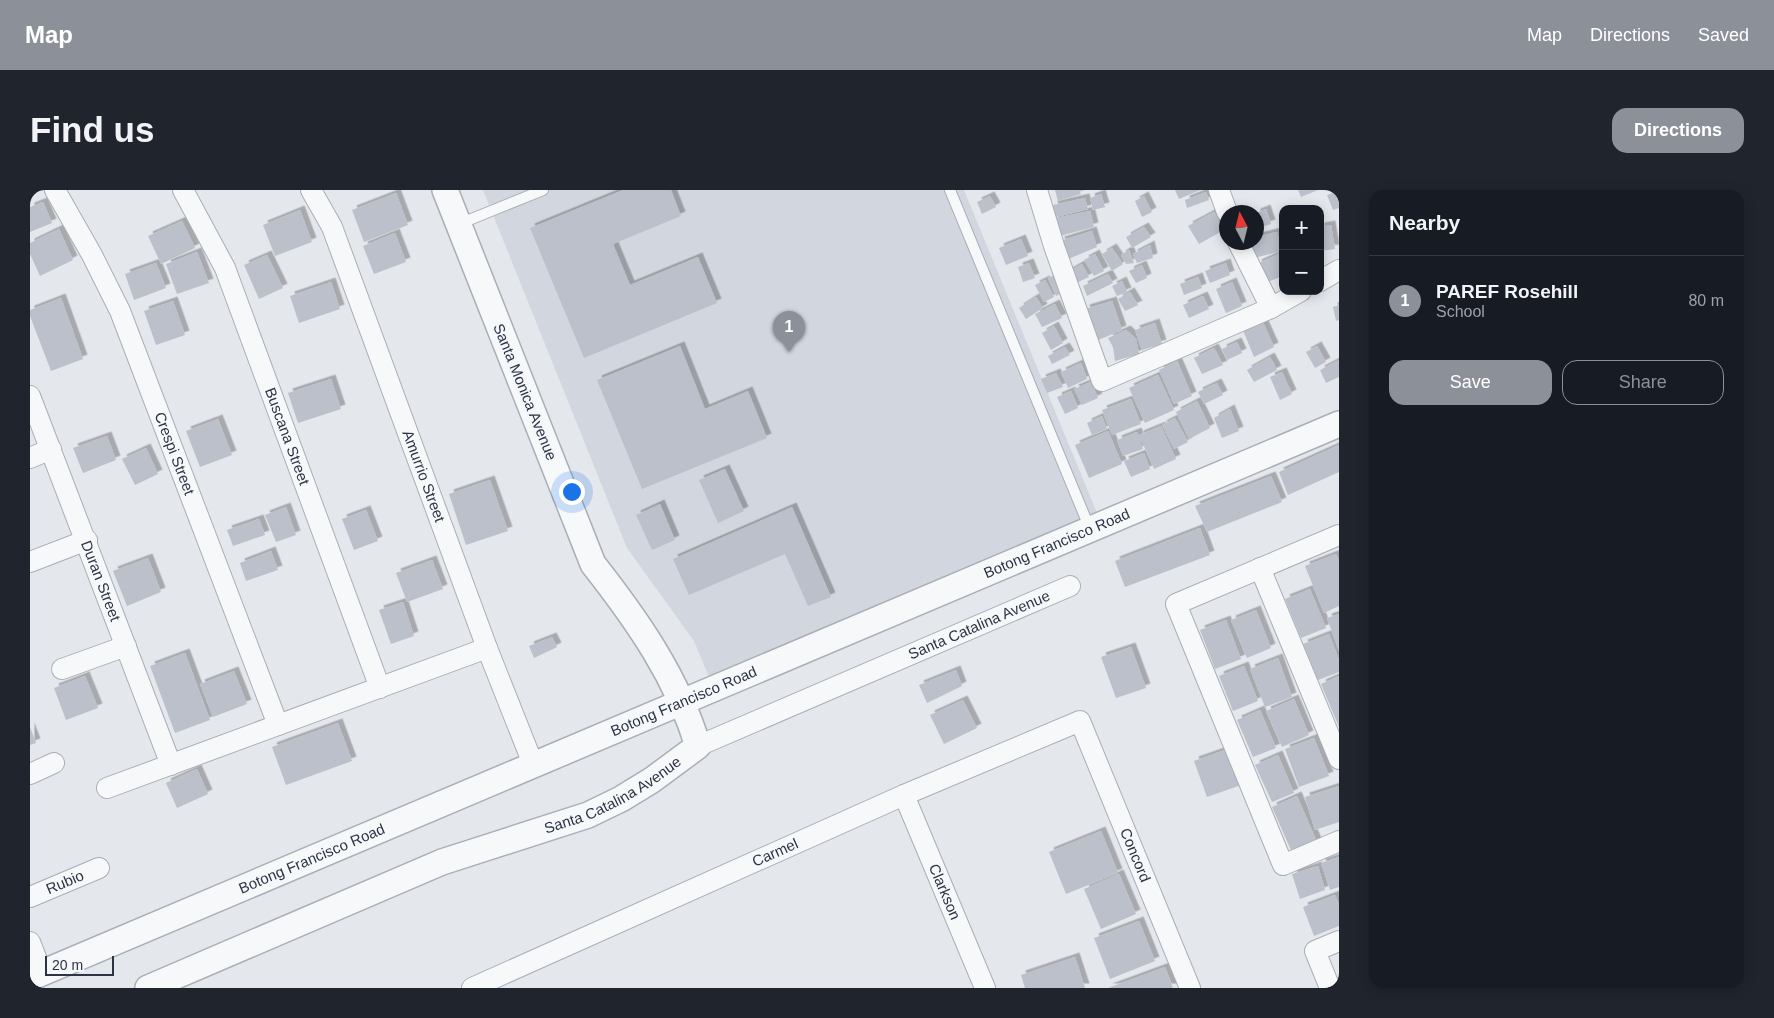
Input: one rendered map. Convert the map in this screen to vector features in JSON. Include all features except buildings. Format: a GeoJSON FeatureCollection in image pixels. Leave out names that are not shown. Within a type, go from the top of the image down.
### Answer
{"type":"FeatureCollection","features":[{"type":"Feature","properties":{"kind":"street","name":"Crespi Street"},"geometry":{"type":"LineString","coordinates":[[55,190],[92,255],[120,311],[278,725]]}},
{"type":"Feature","properties":{"kind":"street","name":"Buscana Street"},"geometry":{"type":"LineString","coordinates":[[182,190],[225,268],[380,688]]}},
{"type":"Feature","properties":{"kind":"street","name":"Amurrio Street"},"geometry":{"type":"LineString","coordinates":[[311,190],[332,227],[487,648],[533,764]]}},
{"type":"Feature","properties":{"kind":"street","name":"Santa Monica Avenue"},"geometry":{"type":"LineString","coordinates":[[445,190],[593,564],[623,602],[659,656],[683,703],[698,746]]}},
{"type":"Feature","properties":{"kind":"street"},"geometry":{"type":"LineString","coordinates":[[1037,190],[1054,246],[1102,381],[1271,308],[1294,295]]}},
{"type":"Feature","properties":{"kind":"street"},"geometry":{"type":"LineString","coordinates":[[1218,190],[1224,205]]}},
{"type":"Feature","properties":{"kind":"street"},"geometry":{"type":"LineString","coordinates":[[1242,250],[1271,308]]}},
{"type":"Feature","properties":{"kind":"street"},"geometry":{"type":"LineString","coordinates":[[1324,279],[1339,270]]}},
{"type":"Feature","properties":{"kind":"street","name":"Duran Street"},"geometry":{"type":"LineString","coordinates":[[30,396],[87,540],[171,765]]}},
{"type":"Feature","properties":{"kind":"street","name":"Botong Francisco Road"},"geometry":{"type":"LineString","coordinates":[[36,976],[533,764],[683,703],[1091,531],[1339,424]]}},
{"type":"Feature","properties":{"kind":"street"},"geometry":{"type":"LineString","coordinates":[[30,458],[51,449]]}},
{"type":"Feature","properties":{"kind":"street"},"geometry":{"type":"LineString","coordinates":[[1339,535],[1176,604],[1283,865],[1339,841]]}},
{"type":"Feature","properties":{"kind":"street"},"geometry":{"type":"LineString","coordinates":[[30,562],[87,540]]}},
{"type":"Feature","properties":{"kind":"street"},"geometry":{"type":"LineString","coordinates":[[1260,568],[1339,759]]}},
{"type":"Feature","properties":{"kind":"street","name":"Santa Catalina Avenue"},"geometry":{"type":"LineString","coordinates":[[148,988],[442,862],[588,815],[644,785],[698,746],[1070,586]]}},
{"type":"Feature","properties":{"kind":"street"},"geometry":{"type":"LineString","coordinates":[[62,670],[126,646]]}},
{"type":"Feature","properties":{"kind":"street"},"geometry":{"type":"LineString","coordinates":[[107,788],[487,648]]}},
{"type":"Feature","properties":{"kind":"street","name":"Carmel"},"geometry":{"type":"LineString","coordinates":[[472,988],[904,795],[1080,721]]}},
{"type":"Feature","properties":{"kind":"street","name":"Concord"},"geometry":{"type":"LineString","coordinates":[[1080,721],[1190,988]]}},
{"type":"Feature","properties":{"kind":"street"},"geometry":{"type":"LineString","coordinates":[[30,774],[54,763]]}},
{"type":"Feature","properties":{"kind":"street","name":"Clarkson"},"geometry":{"type":"LineString","coordinates":[[904,795],[985,988]]}},
{"type":"Feature","properties":{"kind":"street","name":"Rubio"},"geometry":{"type":"LineString","coordinates":[[30,897],[99,868]]}},
{"type":"Feature","properties":{"kind":"street"},"geometry":{"type":"LineString","coordinates":[[1330,988],[1315,951],[1339,941]]}},
{"type":"Feature","properties":{"kind":"street"},"geometry":{"type":"LineString","coordinates":[[30,942],[36,976]]}},
{"type":"Feature","properties":{"kind":"lane"},"geometry":{"type":"LineString","coordinates":[[458,224],[543,190]]}},
{"type":"Feature","properties":{"kind":"lane"},"geometry":{"type":"LineString","coordinates":[[950,190],[1091,531]]}},
{"type":"Feature","properties":{"kind":"shaded area"},"geometry":{"type":"Polygon","coordinates":[[[483,190],[964,190],[1097,513],[709,677],[694,641],[627,548],[483,190]]]}},
{"type":"Feature","properties":{"kind":"place","name":"PAREF Rosehill"},"geometry":{"type":"Point","coordinates":[789,352]}}]}
